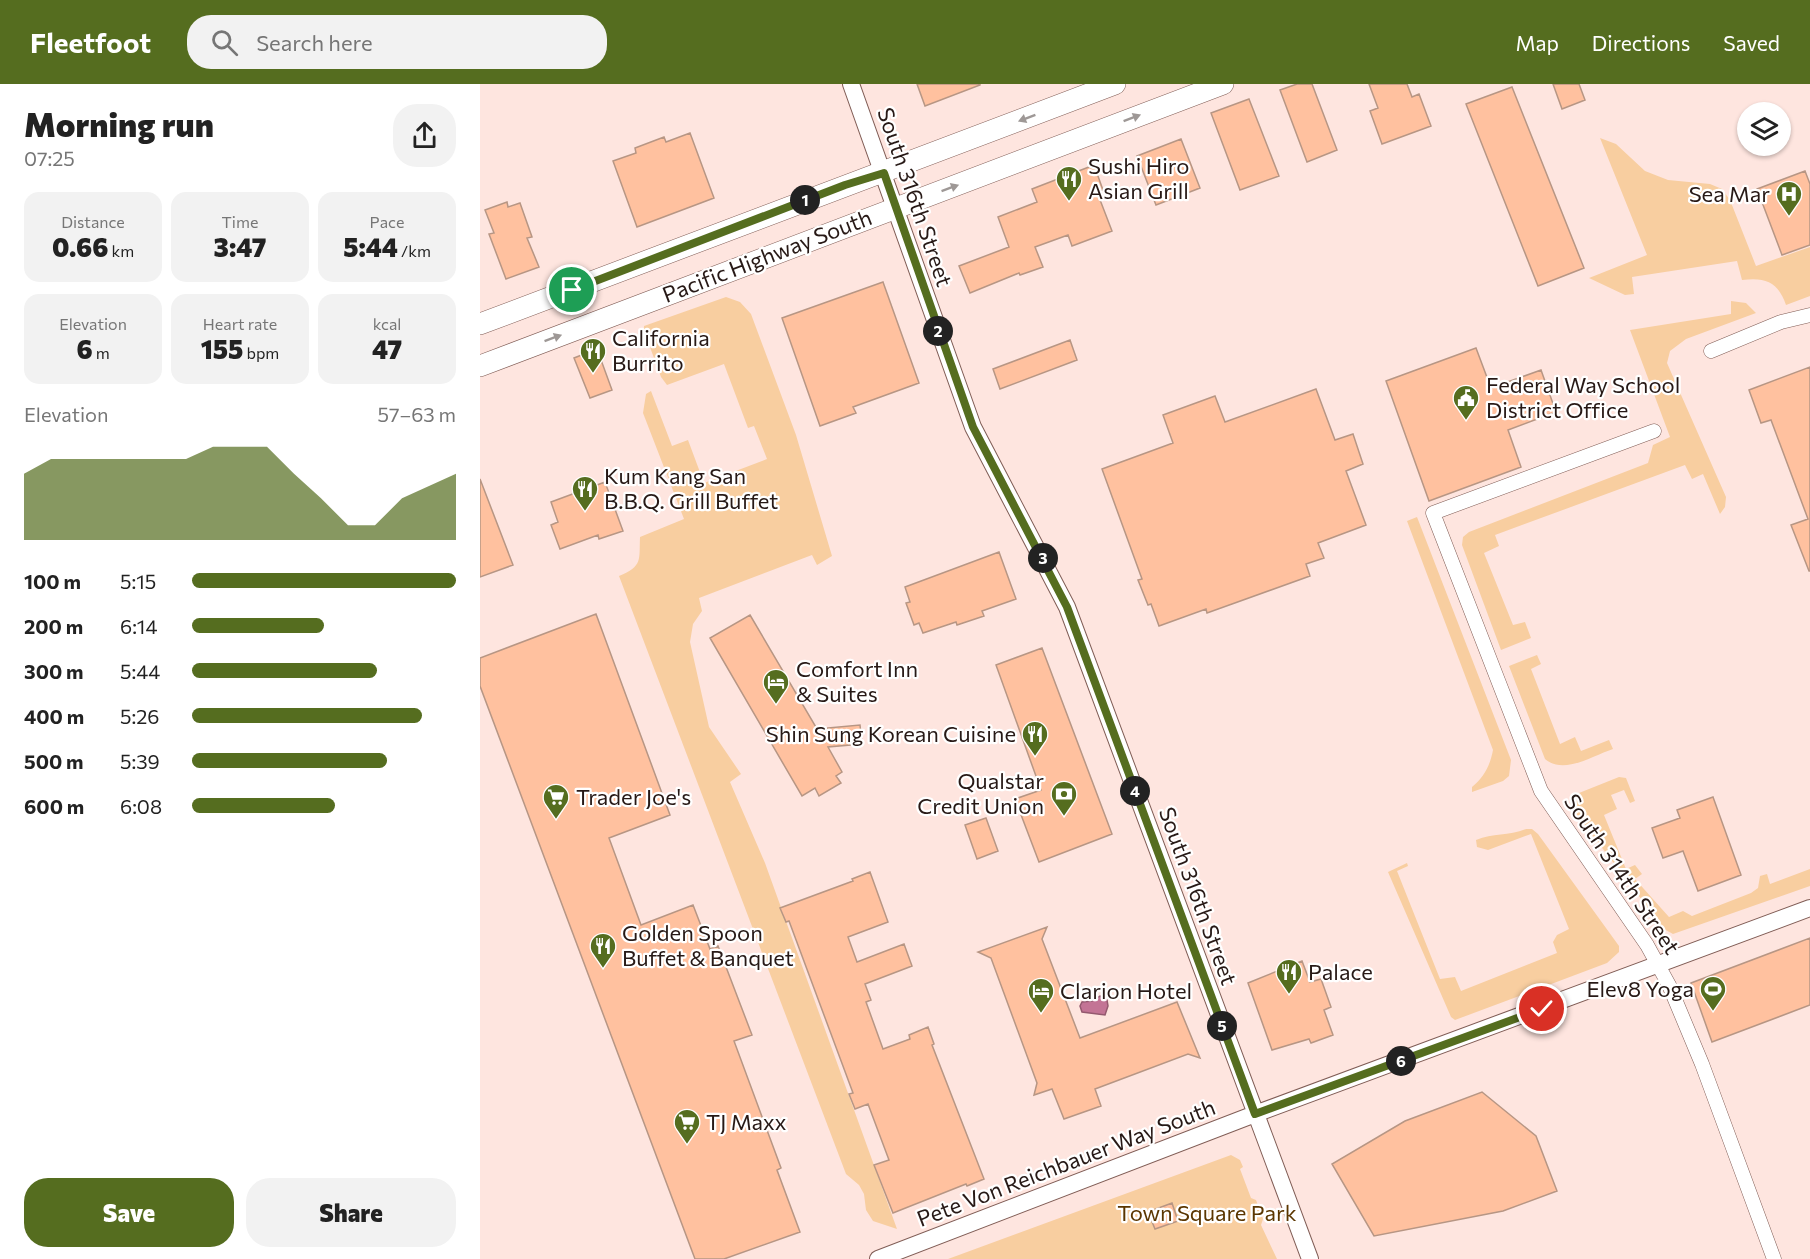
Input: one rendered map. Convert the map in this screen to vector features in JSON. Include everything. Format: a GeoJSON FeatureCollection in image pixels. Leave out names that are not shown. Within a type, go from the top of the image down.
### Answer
{"type":"FeatureCollection","features":[{"type":"Feature","properties":{"kind":"main road","name":"Pacific Highway South"},"geometry":{"type":"LineString","coordinates":[[480,324],[1115,84]]}},
{"type":"Feature","properties":{"kind":"main road","name":"Pacific Highway South"},"geometry":{"type":"LineString","coordinates":[[480,366],[1220,85]]}},
{"type":"Feature","properties":{"kind":"main road"},"geometry":{"type":"LineString","coordinates":[[480,341],[546,299]]}},
{"type":"Feature","properties":{"kind":"street","name":"South 316th Street"},"geometry":{"type":"LineString","coordinates":[[851,84],[973,427],[1067,607],[1310,1259]]}},
{"type":"Feature","properties":{"kind":"street"},"geometry":{"type":"LineString","coordinates":[[1711,351],[1781,322],[1810,315]]}},
{"type":"Feature","properties":{"kind":"street","name":"South 314th Street"},"geometry":{"type":"LineString","coordinates":[[1654,431],[1433,513],[1541,791],[1659,965],[1702,1064],[1774,1259]]}},
{"type":"Feature","properties":{"kind":"street","name":"Pete Von Reichbauer Way South"},"geometry":{"type":"LineString","coordinates":[[878,1259],[1255,1114],[1810,908]]}},
{"type":"Feature","properties":{"kind":"green space"},"geometry":{"type":"Polygon","coordinates":[[[1600,138],[1616,144],[1645,171],[1668,180],[1710,184],[1722,189],[1730,200],[1756,266],[1810,247],[1810,296],[1786,305],[1779,291],[1770,283],[1758,279],[1742,280],[1737,261],[1632,277],[1634,294],[1625,295],[1589,278],[1647,255],[1600,138]]]}},
{"type":"Feature","properties":{"kind":"green space"},"geometry":{"type":"Polygon","coordinates":[[[726,297],[740,302],[751,314],[796,435],[832,556],[817,565],[812,555],[699,598],[702,611],[693,624],[690,642],[709,727],[741,774],[730,782],[765,863],[897,1229],[873,1221],[866,1210],[864,1194],[859,1185],[846,1174],[619,576],[636,565],[640,551],[640,537],[684,519],[643,413],[646,394],[651,391],[672,446],[688,440],[704,483],[767,459],[754,426],[748,428],[724,364],[667,385],[661,377],[644,331],[644,326],[726,297]]]}},
{"type":"Feature","properties":{"kind":"green space"},"geometry":{"type":"Polygon","coordinates":[[[1731,301],[1746,303],[1756,313],[1686,339],[1670,351],[1667,363],[1726,497],[1725,507],[1720,514],[1703,474],[1692,479],[1685,465],[1495,535],[1499,546],[1484,553],[1513,625],[1525,622],[1531,638],[1501,650],[1462,545],[1463,537],[1469,532],[1648,463],[1653,445],[1670,437],[1630,330],[1731,314],[1731,301]]]}},
{"type":"Feature","properties":{"kind":"green space"},"geometry":{"type":"Polygon","coordinates":[[[1417,517],[1511,760],[1509,776],[1503,781],[1472,792],[1472,787],[1488,766],[1493,750],[1407,521],[1417,517]]]}},
{"type":"Feature","properties":{"kind":"green space"},"geometry":{"type":"Polygon","coordinates":[[[1537,655],[1541,664],[1531,669],[1560,744],[1575,737],[1581,751],[1609,740],[1613,749],[1569,765],[1553,763],[1545,759],[1509,666],[1537,655]]]}},
{"type":"Feature","properties":{"kind":"green space"},"geometry":{"type":"Polygon","coordinates":[[[1619,777],[1626,778],[1635,801],[1630,803],[1624,790],[1611,795],[1617,809],[1604,815],[1626,869],[1635,865],[1642,874],[1635,879],[1669,917],[1683,911],[1692,916],[1751,893],[1758,888],[1760,876],[1767,874],[1770,884],[1810,869],[1810,886],[1673,934],[1664,929],[1574,811],[1579,793],[1619,777]]]}},
{"type":"Feature","properties":{"kind":"green space"},"geometry":{"type":"Polygon","coordinates":[[[1532,829],[1538,834],[1619,946],[1619,952],[1607,963],[1455,1020],[1451,1017],[1388,872],[1407,863],[1408,866],[1397,871],[1440,979],[1455,977],[1461,991],[1557,953],[1553,942],[1557,935],[1569,929],[1531,834],[1488,850],[1477,847],[1476,840],[1532,829]]]}},
{"type":"Feature","properties":{"kind":"green space","name":"Town Square Park"},"geometry":{"type":"Polygon","coordinates":[[[1231,1155],[1240,1160],[1243,1167],[1240,1169],[1251,1198],[1256,1200],[1263,1219],[1261,1225],[1277,1259],[948,1259],[1231,1155]]]}},
{"type":"Feature","properties":{"kind":"shaded area"},"geometry":{"type":"Polygon","coordinates":[[[1100,996],[1107,1000],[1105,1015],[1082,1012],[1080,1006],[1082,1002],[1092,1001],[1100,996]]]}},
{"type":"Feature","properties":{"kind":"building"},"geometry":{"type":"Polygon","coordinates":[[[917,84],[980,84],[980,85],[925,106],[917,84]]]}},
{"type":"Feature","properties":{"kind":"building"},"geometry":{"type":"Polygon","coordinates":[[[1297,84],[1312,84],[1337,150],[1307,162],[1280,90],[1297,84]]]}},
{"type":"Feature","properties":{"kind":"building"},"geometry":{"type":"Polygon","coordinates":[[[1369,84],[1407,84],[1412,97],[1419,94],[1431,126],[1382,144],[1370,111],[1378,108],[1369,84]]]}},
{"type":"Feature","properties":{"kind":"building"},"geometry":{"type":"Polygon","coordinates":[[[1553,84],[1579,84],[1585,100],[1562,109],[1553,84]]]}},
{"type":"Feature","properties":{"kind":"building"},"geometry":{"type":"Polygon","coordinates":[[[1512,87],[1584,268],[1538,286],[1466,104],[1512,87]]]}},
{"type":"Feature","properties":{"kind":"building"},"geometry":{"type":"Polygon","coordinates":[[[1249,99],[1279,176],[1240,190],[1211,113],[1249,99]]]}},
{"type":"Feature","properties":{"kind":"building"},"geometry":{"type":"Polygon","coordinates":[[[690,133],[714,198],[637,227],[613,161],[636,153],[635,148],[664,137],[666,142],[690,133]]]}},
{"type":"Feature","properties":{"kind":"building"},"geometry":{"type":"Polygon","coordinates":[[[1181,139],[1200,188],[1156,205],[1137,156],[1181,139]]]}},
{"type":"Feature","properties":{"kind":"building"},"geometry":{"type":"Polygon","coordinates":[[[1094,165],[1103,190],[1097,192],[1112,231],[1072,246],[1068,235],[1035,247],[1043,267],[1020,275],[1019,273],[970,293],[959,266],[1009,247],[998,217],[1037,202],[1032,189],[1094,165]]]}},
{"type":"Feature","properties":{"kind":"building","name":"Sea Mar"},"geometry":{"type":"Polygon","coordinates":[[[1805,171],[1810,184],[1810,245],[1782,255],[1757,189],[1805,171]]]}},
{"type":"Feature","properties":{"kind":"building"},"geometry":{"type":"Polygon","coordinates":[[[507,202],[508,207],[520,203],[532,237],[527,238],[539,267],[506,279],[489,234],[494,233],[485,210],[507,202]]]}},
{"type":"Feature","properties":{"kind":"building"},"geometry":{"type":"Polygon","coordinates":[[[883,282],[919,383],[853,407],[856,413],[820,426],[782,318],[883,282]]]}},
{"type":"Feature","properties":{"kind":"building"},"geometry":{"type":"Polygon","coordinates":[[[1070,340],[1077,360],[1000,389],[993,369],[1070,340]]]}},
{"type":"Feature","properties":{"kind":"building","name":"Federal Way School District Office"},"geometry":{"type":"Polygon","coordinates":[[[1476,348],[1491,388],[1541,370],[1556,412],[1508,430],[1521,467],[1429,501],[1386,381],[1476,348]]]}},
{"type":"Feature","properties":{"kind":"building","name":"California Burrito"},"geometry":{"type":"Polygon","coordinates":[[[597,349],[612,390],[590,398],[574,358],[597,349]]]}},
{"type":"Feature","properties":{"kind":"building"},"geometry":{"type":"Polygon","coordinates":[[[1810,367],[1809,571],[1791,525],[1808,519],[1771,420],[1761,423],[1749,390],[1810,367]]]}},
{"type":"Feature","properties":{"kind":"building"},"geometry":{"type":"Polygon","coordinates":[[[1316,389],[1335,440],[1353,434],[1363,464],[1346,471],[1366,525],[1318,543],[1324,558],[1306,564],[1310,576],[1207,613],[1206,609],[1159,626],[1151,604],[1148,605],[1138,580],[1142,579],[1102,469],[1173,443],[1163,415],[1215,396],[1225,422],[1316,389]]]}},
{"type":"Feature","properties":{"kind":"building"},"geometry":{"type":"Polygon","coordinates":[[[480,479],[513,565],[480,577],[480,479]]]}},
{"type":"Feature","properties":{"kind":"building","name":"Kum Kang San B.B.Q. Grill Buffet"},"geometry":{"type":"Polygon","coordinates":[[[605,482],[623,531],[599,539],[598,535],[560,549],[551,525],[558,522],[551,502],[605,482]]]}},
{"type":"Feature","properties":{"kind":"building"},"geometry":{"type":"Polygon","coordinates":[[[999,552],[1016,599],[982,611],[984,616],[957,625],[956,622],[923,633],[919,623],[914,625],[906,603],[910,602],[905,587],[999,552]]]}},
{"type":"Feature","properties":{"kind":"building"},"geometry":{"type":"Polygon","coordinates":[[[596,614],[670,815],[609,838],[641,925],[693,905],[710,949],[718,946],[752,1035],[734,1041],[781,1168],[777,1170],[800,1232],[724,1259],[695,1259],[480,686],[480,658],[596,614]]]}},
{"type":"Feature","properties":{"kind":"building","name":"Comfort Inn & Suites"},"geometry":{"type":"Polygon","coordinates":[[[750,615],[817,729],[860,725],[862,744],[828,747],[842,772],[836,776],[841,783],[819,796],[815,788],[802,796],[710,638],[750,615]]]}},
{"type":"Feature","properties":{"kind":"building"},"geometry":{"type":"Polygon","coordinates":[[[1042,648],[1112,834],[1039,862],[1015,799],[1041,790],[996,665],[1042,648]]]}},
{"type":"Feature","properties":{"kind":"building"},"geometry":{"type":"Polygon","coordinates":[[[1713,797],[1741,875],[1698,891],[1683,851],[1663,858],[1652,828],[1680,818],[1677,810],[1713,797]]]}},
{"type":"Feature","properties":{"kind":"building"},"geometry":{"type":"Polygon","coordinates":[[[986,818],[998,851],[977,859],[965,825],[986,818]]]}},
{"type":"Feature","properties":{"kind":"building"},"geometry":{"type":"Polygon","coordinates":[[[870,872],[888,922],[848,937],[857,962],[904,944],[912,966],[865,984],[871,1000],[866,1002],[883,1049],[910,1039],[909,1035],[928,1027],[934,1044],[932,1045],[984,1179],[893,1213],[874,1165],[889,1160],[868,1104],[855,1109],[849,1094],[853,1093],[789,921],[786,922],[780,908],[853,881],[852,879],[870,872]]]}},
{"type":"Feature","properties":{"kind":"building","name":"Clarion Hotel"},"geometry":{"type":"Polygon","coordinates":[[[1047,927],[1042,939],[1080,1038],[1177,1002],[1200,1058],[1188,1054],[1095,1089],[1101,1106],[1064,1119],[1052,1089],[1034,1095],[1037,1083],[991,958],[978,952],[1047,927]]]}},
{"type":"Feature","properties":{"kind":"building"},"geometry":{"type":"Polygon","coordinates":[[[1810,938],[1810,1005],[1712,1042],[1691,983],[1810,938]]]}},
{"type":"Feature","properties":{"kind":"building","name":"Palace"},"geometry":{"type":"Polygon","coordinates":[[[1302,961],[1310,982],[1321,979],[1331,1007],[1324,1010],[1333,1035],[1311,1043],[1309,1039],[1272,1050],[1248,983],[1302,961]]]}},
{"type":"Feature","properties":{"kind":"building"},"geometry":{"type":"Polygon","coordinates":[[[1482,1092],[1536,1136],[1557,1191],[1503,1211],[1374,1236],[1332,1164],[1405,1121],[1482,1092]]]}},
{"type":"Feature","properties":{"kind":"building"},"geometry":{"type":"Polygon","coordinates":[[[1172,1203],[1178,1221],[1155,1229],[1148,1212],[1172,1203]]]}},
{"type":"Feature","properties":{"kind":"place","name":"Sushi Hiro Asian Grill"},"geometry":{"type":"Point","coordinates":[1069,202]}},
{"type":"Feature","properties":{"kind":"place","name":"Sea Mar"},"geometry":{"type":"Point","coordinates":[1789,217]}},
{"type":"Feature","properties":{"kind":"place","name":"California Burrito"},"geometry":{"type":"Point","coordinates":[593,374]}},
{"type":"Feature","properties":{"kind":"place","name":"Federal Way School District Office"},"geometry":{"type":"Point","coordinates":[1466,421]}},
{"type":"Feature","properties":{"kind":"place","name":"Kum Kang San B.B.Q. Grill Buffet"},"geometry":{"type":"Point","coordinates":[585,512]}},
{"type":"Feature","properties":{"kind":"place","name":"Comfort Inn & Suites"},"geometry":{"type":"Point","coordinates":[776,705]}},
{"type":"Feature","properties":{"kind":"place","name":"Shin Sung Korean Cuisine"},"geometry":{"type":"Point","coordinates":[1035,757]}},
{"type":"Feature","properties":{"kind":"place","name":"Qualstar Credit Union"},"geometry":{"type":"Point","coordinates":[1064,817]}},
{"type":"Feature","properties":{"kind":"place","name":"Trader Joe's"},"geometry":{"type":"Point","coordinates":[556,820]}},
{"type":"Feature","properties":{"kind":"place","name":"Golden Spoon Buffet & Banquet"},"geometry":{"type":"Point","coordinates":[603,969]}},
{"type":"Feature","properties":{"kind":"place","name":"Palace"},"geometry":{"type":"Point","coordinates":[1289,995]}},
{"type":"Feature","properties":{"kind":"place","name":"Elev8 Yoga"},"geometry":{"type":"Point","coordinates":[1713,1012]}},
{"type":"Feature","properties":{"kind":"place","name":"Clarion Hotel"},"geometry":{"type":"Point","coordinates":[1041,1014]}},
{"type":"Feature","properties":{"kind":"place","name":"TJ Maxx"},"geometry":{"type":"Point","coordinates":[687,1145]}},
{"type":"Feature","properties":{"kind":"route"},"geometry":{"type":"LineString","coordinates":[[572,290],[845,185],[884,173],[973,427],[1005,491],[1053,576],[1067,607],[1255,1114],[1542,1009]]}}]}
